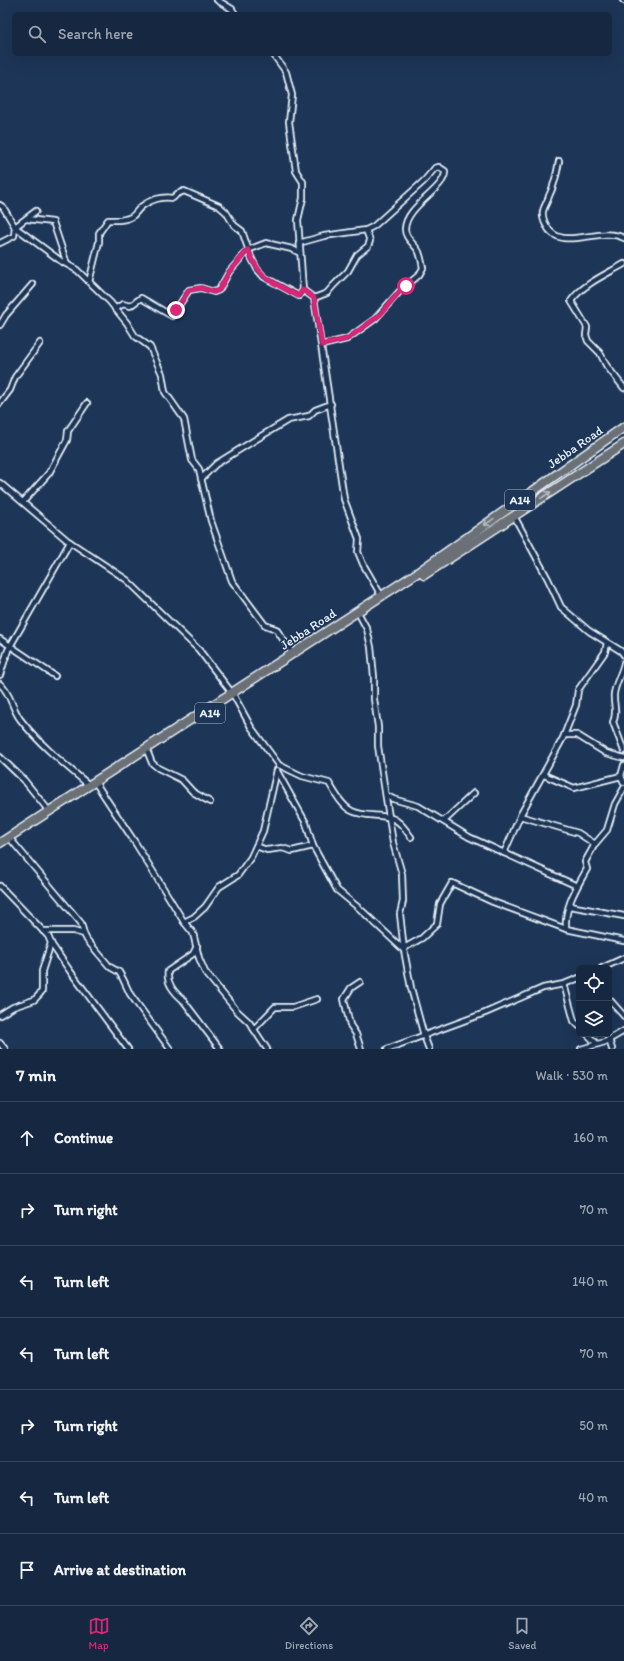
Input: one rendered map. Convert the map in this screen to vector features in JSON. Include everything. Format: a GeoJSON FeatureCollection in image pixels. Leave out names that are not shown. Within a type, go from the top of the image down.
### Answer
{"type":"FeatureCollection","features":[{"type":"Feature","properties":{"kind":"highway","name":"Jebba Road"},"geometry":{"type":"LineString","coordinates":[[0,848],[93,785],[360,616],[624,427]]}},
{"type":"Feature","properties":{"kind":"highway","name":"Jebba Road"},"geometry":{"type":"LineString","coordinates":[[0,843],[49,811],[148,753],[292,654],[382,596],[514,516],[624,444]]}},
{"type":"Feature","properties":{"kind":"street"},"geometry":{"type":"LineString","coordinates":[[217,0],[232,9],[234,12]]}},
{"type":"Feature","properties":{"kind":"street"},"geometry":{"type":"LineString","coordinates":[[89,282],[100,242],[99,233],[108,220],[126,219],[132,217],[142,206],[165,196],[172,198],[184,191],[219,206],[226,212],[234,225],[242,231],[248,250],[257,269],[264,277],[298,296],[303,290],[298,220],[303,198],[304,182],[296,171],[290,122],[292,95],[286,72],[274,56]]}},
{"type":"Feature","properties":{"kind":"street"},"geometry":{"type":"LineString","coordinates":[[559,161],[550,195],[543,211],[544,223],[549,232],[563,239],[583,238],[606,233],[624,238]]}},
{"type":"Feature","properties":{"kind":"street"},"geometry":{"type":"LineString","coordinates":[[299,243],[324,236],[366,230],[374,226],[396,207],[435,168],[440,167],[445,171],[442,181],[420,202],[407,221],[405,229],[407,236],[418,251],[424,268],[419,275],[400,291],[375,319],[347,339],[322,345]]}},
{"type":"Feature","properties":{"kind":"street"},"geometry":{"type":"LineString","coordinates":[[0,205],[3,207],[15,227],[77,270],[115,309],[127,323],[135,336],[150,347],[162,374],[165,392],[184,419],[192,460],[199,469],[212,521],[232,581],[265,625],[276,629],[292,654]]}},
{"type":"Feature","properties":{"kind":"street"},"geometry":{"type":"LineString","coordinates":[[0,244],[14,236],[15,227],[36,211]]}},
{"type":"Feature","properties":{"kind":"street"},"geometry":{"type":"LineString","coordinates":[[27,219],[54,222],[67,264]]}},
{"type":"Feature","properties":{"kind":"street"},"geometry":{"type":"LineString","coordinates":[[314,298],[327,293],[348,271],[357,255],[368,246],[370,241],[366,230]]}},
{"type":"Feature","properties":{"kind":"street"},"geometry":{"type":"LineString","coordinates":[[115,309],[123,304],[130,306],[140,298],[172,316],[189,290],[201,288],[214,292],[219,290],[229,272],[248,250],[266,243],[292,249],[300,253]]}},
{"type":"Feature","properties":{"kind":"street"},"geometry":{"type":"LineString","coordinates":[[624,264],[599,278],[575,295],[571,301],[587,327],[586,334],[588,341],[600,353],[606,365],[624,388]]}},
{"type":"Feature","properties":{"kind":"street"},"geometry":{"type":"LineString","coordinates":[[0,325],[6,315],[33,284]]}},
{"type":"Feature","properties":{"kind":"street"},"geometry":{"type":"LineString","coordinates":[[303,290],[314,298],[344,499],[359,538],[358,552],[363,564],[382,596]]}},
{"type":"Feature","properties":{"kind":"street"},"geometry":{"type":"LineString","coordinates":[[0,403],[10,390],[15,377],[40,343]]}},
{"type":"Feature","properties":{"kind":"street"},"geometry":{"type":"LineString","coordinates":[[23,502],[48,473],[67,440],[68,431],[87,403]]}},
{"type":"Feature","properties":{"kind":"street"},"geometry":{"type":"LineString","coordinates":[[201,479],[216,464],[288,420],[309,416],[314,410],[331,404]]}},
{"type":"Feature","properties":{"kind":"street"},"geometry":{"type":"LineString","coordinates":[[0,483],[70,542],[127,580],[199,650],[233,695],[251,727],[279,765],[302,776],[329,783],[339,799],[351,811],[364,816],[390,818],[399,822],[411,838]]}},
{"type":"Feature","properties":{"kind":"street"},"geometry":{"type":"LineString","coordinates":[[514,516],[548,579],[561,607],[589,631],[621,651],[624,655]]}},
{"type":"Feature","properties":{"kind":"street"},"geometry":{"type":"LineString","coordinates":[[0,675],[10,646],[70,542]]}},
{"type":"Feature","properties":{"kind":"street"},"geometry":{"type":"LineString","coordinates":[[360,616],[367,630],[371,647],[374,678],[374,699],[378,726],[378,746],[393,843],[402,874],[402,900],[400,914],[404,949],[411,988],[429,1049]]}},
{"type":"Feature","properties":{"kind":"street"},"geometry":{"type":"LineString","coordinates":[[0,639],[19,650],[55,676]]}},
{"type":"Feature","properties":{"kind":"street"},"geometry":{"type":"LineString","coordinates":[[504,854],[520,816],[565,735],[576,705],[578,690],[605,652],[607,643]]}},
{"type":"Feature","properties":{"kind":"street"},"geometry":{"type":"LineString","coordinates":[[624,663],[622,673],[614,693],[616,715],[613,722],[624,751]]}},
{"type":"Feature","properties":{"kind":"street"},"geometry":{"type":"LineString","coordinates":[[0,684],[5,690],[18,716],[29,731],[45,748],[93,785],[136,844],[184,922],[194,933],[199,958],[205,972],[254,1029],[267,1049]]}},
{"type":"Feature","properties":{"kind":"street"},"geometry":{"type":"LineString","coordinates":[[565,735],[577,735],[606,753],[624,758]]}},
{"type":"Feature","properties":{"kind":"street"},"geometry":{"type":"LineString","coordinates":[[148,753],[154,765],[182,780],[193,792],[210,802]]}},
{"type":"Feature","properties":{"kind":"street"},"geometry":{"type":"LineString","coordinates":[[0,757],[24,780],[49,811]]}},
{"type":"Feature","properties":{"kind":"street"},"geometry":{"type":"LineString","coordinates":[[184,922],[194,917],[205,907],[219,887],[238,874],[251,857],[268,816],[276,771],[279,765]]}},
{"type":"Feature","properties":{"kind":"street"},"geometry":{"type":"LineString","coordinates":[[624,766],[621,776],[624,783]]}},
{"type":"Feature","properties":{"kind":"street"},"geometry":{"type":"LineString","coordinates":[[276,771],[306,823],[313,846],[337,890],[404,949]]}},
{"type":"Feature","properties":{"kind":"street"},"geometry":{"type":"LineString","coordinates":[[544,775],[574,788],[621,776]]}},
{"type":"Feature","properties":{"kind":"street"},"geometry":{"type":"LineString","coordinates":[[566,929],[567,916],[573,894],[586,869],[585,862],[594,844],[607,830],[615,804],[624,788]]}},
{"type":"Feature","properties":{"kind":"street"},"geometry":{"type":"LineString","coordinates":[[444,821],[474,793]]}},
{"type":"Feature","properties":{"kind":"street"},"geometry":{"type":"LineString","coordinates":[[386,795],[393,799],[418,806],[469,837],[577,886]]}},
{"type":"Feature","properties":{"kind":"street"},"geometry":{"type":"LineString","coordinates":[[520,816],[578,832],[594,844]]}},
{"type":"Feature","properties":{"kind":"street"},"geometry":{"type":"LineString","coordinates":[[12,841],[81,923],[84,934],[110,966],[119,972],[124,979],[130,994],[170,1049]]}},
{"type":"Feature","properties":{"kind":"street"},"geometry":{"type":"LineString","coordinates":[[256,846],[267,850],[282,848],[292,850],[313,846]]}},
{"type":"Feature","properties":{"kind":"street"},"geometry":{"type":"LineString","coordinates":[[404,949],[422,938],[437,924],[440,904],[452,883],[493,902],[566,929],[624,941]]}},
{"type":"Feature","properties":{"kind":"street"},"geometry":{"type":"LineString","coordinates":[[0,886],[48,936],[51,943],[128,1049]]}},
{"type":"Feature","properties":{"kind":"street"},"geometry":{"type":"LineString","coordinates":[[570,906],[624,916]]}},
{"type":"Feature","properties":{"kind":"street"},"geometry":{"type":"LineString","coordinates":[[43,931],[73,931],[84,934]]}},
{"type":"Feature","properties":{"kind":"street"},"geometry":{"type":"LineString","coordinates":[[0,1015],[13,1007],[34,1000],[42,991],[42,971],[51,943]]}},
{"type":"Feature","properties":{"kind":"street"},"geometry":{"type":"LineString","coordinates":[[197,946],[192,954],[168,971],[167,976],[169,984],[220,1049]]}},
{"type":"Feature","properties":{"kind":"street"},"geometry":{"type":"LineString","coordinates":[[609,965],[624,958]]}},
{"type":"Feature","properties":{"kind":"street"},"geometry":{"type":"LineString","coordinates":[[387,1049],[497,1009],[543,988],[564,984],[576,979]]}},
{"type":"Feature","properties":{"kind":"street"},"geometry":{"type":"LineString","coordinates":[[360,982],[351,988],[344,999],[350,1025],[356,1034],[361,1049]]}},
{"type":"Feature","properties":{"kind":"street"},"geometry":{"type":"LineString","coordinates":[[564,984],[574,1021],[576,1023]]}},
{"type":"Feature","properties":{"kind":"street"},"geometry":{"type":"LineString","coordinates":[[254,1029],[275,1007],[293,1007],[317,999]]}},
{"type":"Feature","properties":{"kind":"street"},"geometry":{"type":"LineString","coordinates":[[611,1001],[624,1016]]}},
{"type":"Feature","properties":{"kind":"street"},"geometry":{"type":"LineString","coordinates":[[581,1049],[609,1039],[624,1031]]}},
{"type":"Feature","properties":{"kind":"street"},"geometry":{"type":"LineString","coordinates":[[590,1037],[597,1044]]}},
{"type":"Feature","properties":{"kind":"street"},"geometry":{"type":"LineString","coordinates":[[609,1039],[612,1049]]}},
{"type":"Feature","properties":{"kind":"street"},"geometry":{"type":"LineString","coordinates":[[0,1043],[5,1049]]}},
{"type":"Feature","properties":{"kind":"route"},"geometry":{"type":"LineString","coordinates":[[176,310],[189,290],[201,288],[214,292],[219,290],[229,272],[248,250],[257,269],[264,277],[298,296],[303,290],[314,298],[322,345],[347,339],[381,314],[406,286]]}}]}
